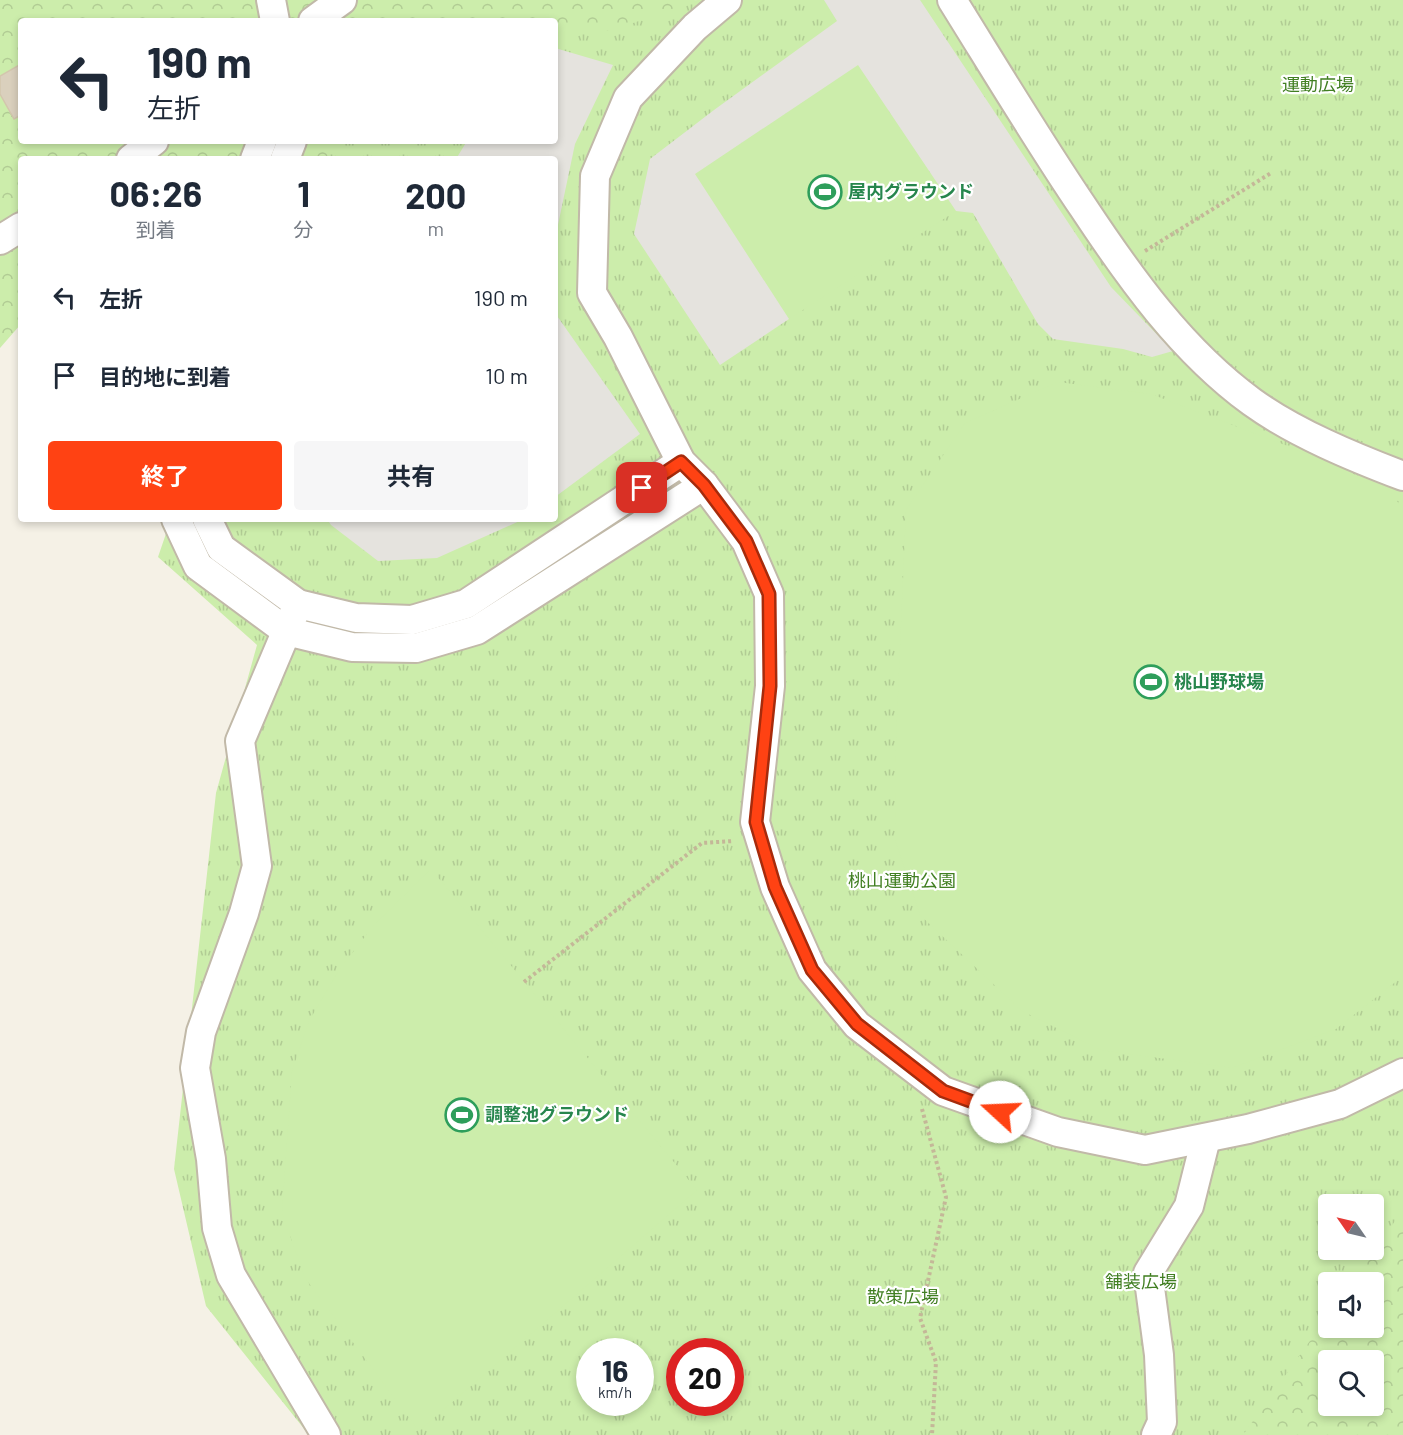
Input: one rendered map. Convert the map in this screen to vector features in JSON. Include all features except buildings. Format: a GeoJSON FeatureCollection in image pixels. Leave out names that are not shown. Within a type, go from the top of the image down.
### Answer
{"type":"FeatureCollection","features":[{"type":"Feature","properties":{"kind":"street"},"geometry":{"type":"LineString","coordinates":[[271,0],[274,18]]}},
{"type":"Feature","properties":{"kind":"street"},"geometry":{"type":"LineString","coordinates":[[317,18],[343,0]]}},
{"type":"Feature","properties":{"kind":"street"},"geometry":{"type":"LineString","coordinates":[[322,18],[343,0]]}},
{"type":"Feature","properties":{"kind":"street"},"geometry":{"type":"LineString","coordinates":[[341,18],[350,0]]}},
{"type":"Feature","properties":{"kind":"street"},"geometry":{"type":"LineString","coordinates":[[727,0],[695,27],[628,98],[595,176],[592,293],[618,337],[681,462],[704,485],[746,541],[769,594],[770,686],[756,822],[775,887],[812,970],[857,1024],[943,1091],[1058,1132],[1145,1150],[1248,1129],[1340,1104],[1403,1073]]}},
{"type":"Feature","properties":{"kind":"street"},"geometry":{"type":"LineString","coordinates":[[952,0],[1059,172],[1122,265],[1152,304],[1207,363],[1253,402],[1302,431],[1403,476]]}},
{"type":"Feature","properties":{"kind":"street"},"geometry":{"type":"LineString","coordinates":[[135,156],[150,144]]}},
{"type":"Feature","properties":{"kind":"street"},"geometry":{"type":"LineString","coordinates":[[0,240],[18,229]]}},
{"type":"Feature","properties":{"kind":"street"},"geometry":{"type":"LineString","coordinates":[[208,522],[221,548],[298,604],[356,618],[412,620],[466,604],[681,462]]}},
{"type":"Feature","properties":{"kind":"street"},"geometry":{"type":"LineString","coordinates":[[177,522],[198,566],[286,631],[352,647],[416,648],[477,630],[704,485]]}},
{"type":"Feature","properties":{"kind":"street"},"geometry":{"type":"LineString","coordinates":[[298,604],[240,741],[257,866],[244,913],[201,1032],[195,1068],[211,1160],[217,1228],[231,1275],[326,1435]]}},
{"type":"Feature","properties":{"kind":"street"},"geometry":{"type":"LineString","coordinates":[[1156,1435],[1162,1422],[1159,1355],[1148,1273],[1190,1206],[1206,1138]]}},
{"type":"Feature","properties":{"kind":"path"},"geometry":{"type":"LineString","coordinates":[[1122,265],[1271,173]]}},
{"type":"Feature","properties":{"kind":"path"},"geometry":{"type":"LineString","coordinates":[[524,982],[702,843]]}},
{"type":"Feature","properties":{"kind":"path"},"geometry":{"type":"LineString","coordinates":[[910,1065],[945,1197],[920,1318],[936,1362],[932,1435]]}},
{"type":"Feature","properties":{"kind":"green space"},"geometry":{"type":"Polygon","coordinates":[[[0,0],[697,0],[611,31],[558,29],[558,18],[18,18],[18,144],[341,144],[327,156],[18,156],[18,327],[0,348],[0,0]]]}},
{"type":"Feature","properties":{"kind":"green space","name":"桃山運動公園"},"geometry":{"type":"Polygon","coordinates":[[[697,0],[1403,0],[1403,1227],[1384,1254],[1384,1194],[1318,1194],[1318,1260],[1380,1260],[1372,1272],[1318,1272],[1318,1338],[1323,1338],[1261,1435],[309,1435],[206,1306],[174,1169],[216,793],[257,645],[158,557],[170,522],[558,522],[558,156],[297,156],[302,144],[558,144],[558,24],[697,0]]]}},
{"type":"Feature","properties":{"kind":"green space","name":"屋内グラウンド"},"geometry":{"type":"Polygon","coordinates":[[[858,65],[956,211],[789,319],[694,174],[858,65]]]}},
{"type":"Feature","properties":{"kind":"green space","name":"桃山野球場"},"geometry":{"type":"Polygon","coordinates":[[[1058,382],[1151,394],[1280,443],[1387,488],[1403,509],[1403,976],[1336,1029],[1232,1068],[1101,1050],[1022,1011],[920,915],[895,840],[896,741],[906,510],[965,423],[1058,382]]]}},
{"type":"Feature","properties":{"kind":"green space","name":"調整池グラウンド"},"geometry":{"type":"Polygon","coordinates":[[[431,869],[697,1190],[419,1431],[305,1278],[282,1213],[292,1071],[309,1021],[339,970],[374,925],[431,869]]]}},
{"type":"Feature","properties":{"kind":"green space"},"geometry":{"type":"Polygon","coordinates":[[[1403,1210],[1403,1435],[1243,1435],[1318,1329],[1318,1338],[1384,1338],[1384,1272],[1358,1272],[1367,1260],[1384,1260],[1384,1236],[1403,1210]]]}},
{"type":"Feature","properties":{"kind":"shaded area"},"geometry":{"type":"Polygon","coordinates":[[[824,0],[920,0],[1111,287],[1173,351],[1152,357],[1123,349],[1053,339],[1038,324],[973,213],[956,211],[858,65],[695,174],[789,319],[720,365],[634,234],[650,159],[837,21],[824,0]]]}},
{"type":"Feature","properties":{"kind":"shaded area"},"geometry":{"type":"Polygon","coordinates":[[[558,49],[613,65],[575,144],[558,225],[558,156],[458,156],[465,144],[558,144],[558,49]]]}},
{"type":"Feature","properties":{"kind":"shaded area"},"geometry":{"type":"Polygon","coordinates":[[[558,317],[640,434],[558,495],[558,317]]]}},
{"type":"Feature","properties":{"kind":"shaded area"},"geometry":{"type":"Polygon","coordinates":[[[329,522],[517,522],[437,558],[378,561],[329,522]]]}},
{"type":"Feature","properties":{"kind":"place","name":"屋内グラウンド"},"geometry":{"type":"Point","coordinates":[825,192]}},
{"type":"Feature","properties":{"kind":"place","name":"桃山野球場"},"geometry":{"type":"Point","coordinates":[1151,682]}},
{"type":"Feature","properties":{"kind":"place","name":"調整池グラウンド"},"geometry":{"type":"Point","coordinates":[462,1115]}},
{"type":"Feature","properties":{"kind":"route"},"geometry":{"type":"LineString","coordinates":[[642,488],[681,462],[704,485],[746,541],[769,594],[770,686],[756,822],[775,887],[812,970],[857,1024],[943,1091],[1000,1112]]}},
{"type":"Feature","properties":{"kind":"park label","name":"運動広場"},"geometry":{"type":"Point","coordinates":[1318,85]}},
{"type":"Feature","properties":{"kind":"park label","name":"舗装広場"},"geometry":{"type":"Point","coordinates":[1141,1282]}},
{"type":"Feature","properties":{"kind":"park label","name":"散策広場"},"geometry":{"type":"Point","coordinates":[903,1297]}}]}
